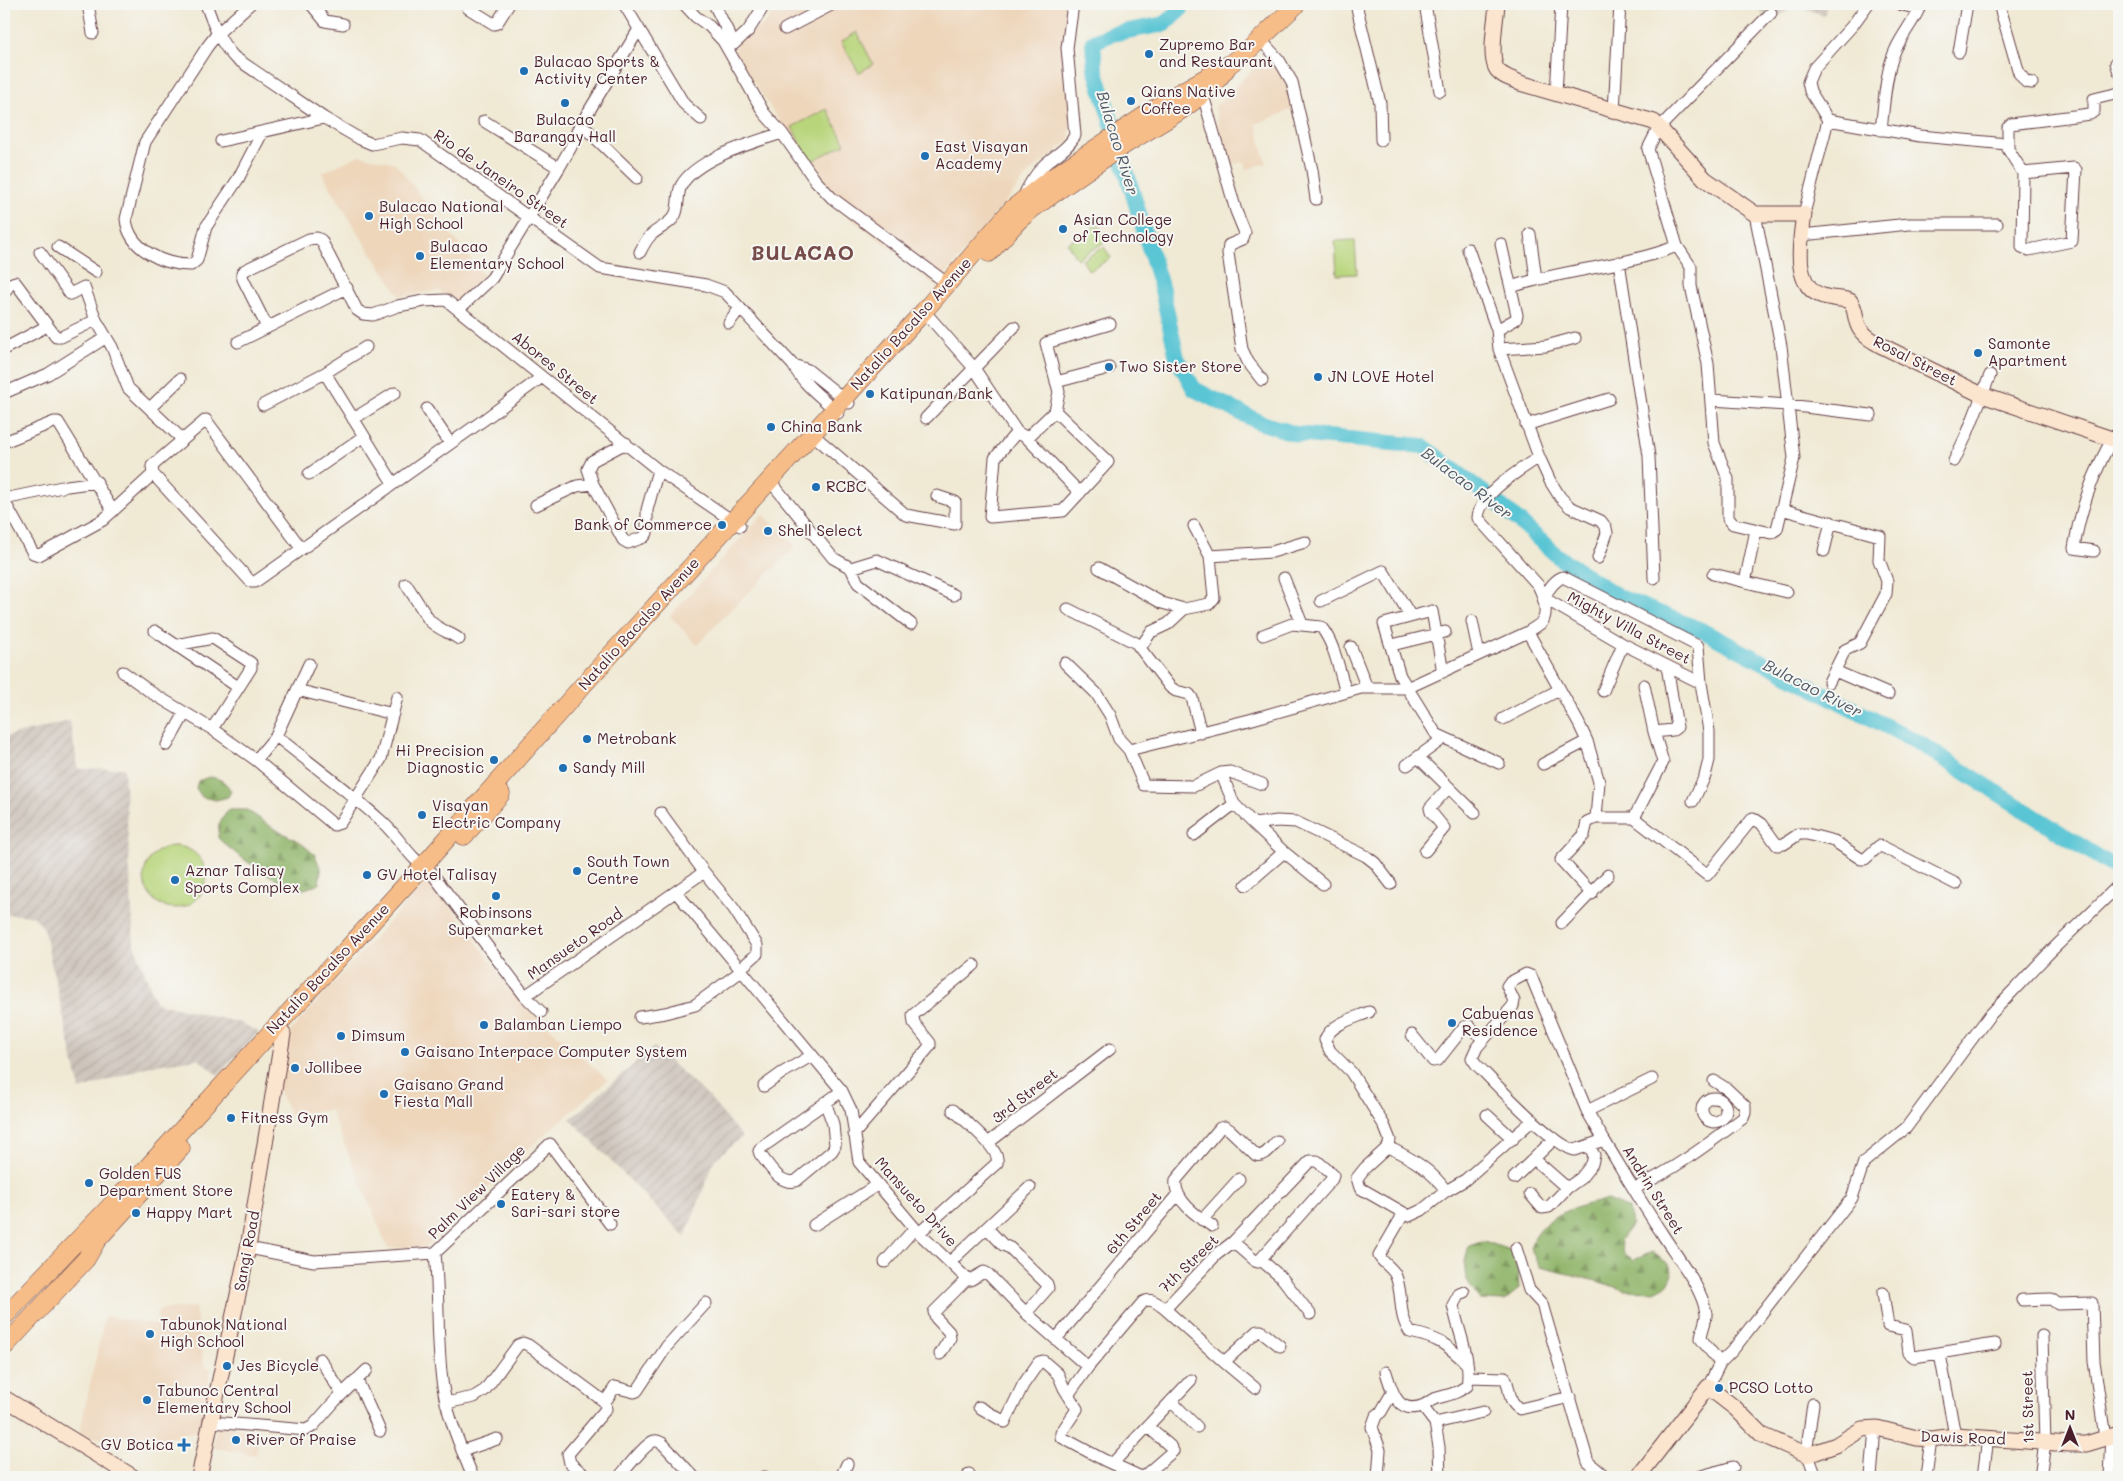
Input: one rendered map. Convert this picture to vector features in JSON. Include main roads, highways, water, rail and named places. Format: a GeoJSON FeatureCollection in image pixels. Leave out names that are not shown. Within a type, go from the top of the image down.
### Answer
{"type":"FeatureCollection","features":[{"type":"Feature","properties":{"kind":"main road","name":"Natalio Bacalso Avenue"},"geometry":{"type":"LineString","coordinates":[[928,315],[948,284],[997,226],[1096,156],[1199,89],[1260,39],[1297,4]]}},
{"type":"Feature","properties":{"kind":"main road","name":"Natalio Bacalso Avenue"},"geometry":{"type":"LineString","coordinates":[[4,1333],[426,869],[485,813],[736,524],[842,407],[1006,233],[1028,204]]}},
{"type":"Feature","properties":{"kind":"main road","name":"Natalio Bacalso Avenue"},"geometry":{"type":"LineString","coordinates":[[736,524],[776,488],[819,440],[842,407]]}},
{"type":"Feature","properties":{"kind":"main road","name":"Natalio Bacalso Avenue"},"geometry":{"type":"LineString","coordinates":[[5,1312],[92,1236]]}},
{"type":"Feature","properties":{"kind":"main road","name":"Natalio Bacalso Avenue"},"geometry":{"type":"LineString","coordinates":[[4,1347],[86,1259],[92,1236]]}},
{"type":"Feature","properties":{"kind":"waterway","name":"Bulacao River"},"geometry":{"type":"LineString","coordinates":[[1180,4],[1181,9],[1165,24],[1112,34],[1093,42],[1095,68],[1162,290],[1177,358],[1194,389],[1259,422],[1296,434],[1423,446],[1505,509],[1561,559],[1619,597],[1701,630],[1919,743],[2119,870]]}},
{"type":"Feature","properties":{"kind":"place","name":"Zupremo Bar and Restaurant"},"geometry":{"type":"Point","coordinates":[1149,54]}},
{"type":"Feature","properties":{"kind":"place","name":"Bulacao Sports & Activity Center"},"geometry":{"type":"Point","coordinates":[524,71]}},
{"type":"Feature","properties":{"kind":"place","name":"Qians Native Coffee"},"geometry":{"type":"Point","coordinates":[1131,101]}},
{"type":"Feature","properties":{"kind":"place","name":"Bulacao Barangay Hall"},"geometry":{"type":"Point","coordinates":[565,103]}},
{"type":"Feature","properties":{"kind":"place","name":"East Visayan Academy"},"geometry":{"type":"Point","coordinates":[925,156]}},
{"type":"Feature","properties":{"kind":"place","name":"Bulacao National High School"},"geometry":{"type":"Point","coordinates":[369,216]}},
{"type":"Feature","properties":{"kind":"place","name":"Asian College of Technology"},"geometry":{"type":"Point","coordinates":[1063,229]}},
{"type":"Feature","properties":{"kind":"place","name":"Bulacao Elementary School"},"geometry":{"type":"Point","coordinates":[420,256]}},
{"type":"Feature","properties":{"kind":"place","name":"Samonte Apartment"},"geometry":{"type":"Point","coordinates":[1978,353]}},
{"type":"Feature","properties":{"kind":"place","name":"Two Sister Store"},"geometry":{"type":"Point","coordinates":[1109,367]}},
{"type":"Feature","properties":{"kind":"place","name":"JN LOVE Hotel"},"geometry":{"type":"Point","coordinates":[1318,377]}},
{"type":"Feature","properties":{"kind":"place","name":"Katipunan Bank"},"geometry":{"type":"Point","coordinates":[870,394]}},
{"type":"Feature","properties":{"kind":"place","name":"China Bank"},"geometry":{"type":"Point","coordinates":[771,427]}},
{"type":"Feature","properties":{"kind":"place","name":"RCBC"},"geometry":{"type":"Point","coordinates":[816,487]}},
{"type":"Feature","properties":{"kind":"place","name":"Bank of Commerce"},"geometry":{"type":"Point","coordinates":[722,525]}},
{"type":"Feature","properties":{"kind":"place","name":"Shell Select"},"geometry":{"type":"Point","coordinates":[768,531]}},
{"type":"Feature","properties":{"kind":"place","name":"Metrobank"},"geometry":{"type":"Point","coordinates":[587,739]}},
{"type":"Feature","properties":{"kind":"place","name":"Hi Precision Diagnostic"},"geometry":{"type":"Point","coordinates":[494,760]}},
{"type":"Feature","properties":{"kind":"place","name":"Sandy Mill"},"geometry":{"type":"Point","coordinates":[563,768]}},
{"type":"Feature","properties":{"kind":"place","name":"Visayan Electric Company"},"geometry":{"type":"Point","coordinates":[422,815]}},
{"type":"Feature","properties":{"kind":"place","name":"South Town Centre"},"geometry":{"type":"Point","coordinates":[577,871]}},
{"type":"Feature","properties":{"kind":"place","name":"GV Hotel Talisay"},"geometry":{"type":"Point","coordinates":[367,875]}},
{"type":"Feature","properties":{"kind":"place","name":"Aznar Talisay Sports Complex"},"geometry":{"type":"Point","coordinates":[175,880]}},
{"type":"Feature","properties":{"kind":"place","name":"Robinsons Supermarket"},"geometry":{"type":"Point","coordinates":[496,896]}},
{"type":"Feature","properties":{"kind":"place","name":"Cabuenas Residence"},"geometry":{"type":"Point","coordinates":[1452,1023]}},
{"type":"Feature","properties":{"kind":"place","name":"Balamban Liempo"},"geometry":{"type":"Point","coordinates":[484,1025]}},
{"type":"Feature","properties":{"kind":"place","name":"Dimsum"},"geometry":{"type":"Point","coordinates":[341,1036]}},
{"type":"Feature","properties":{"kind":"place","name":"Gaisano Interpace Computer System"},"geometry":{"type":"Point","coordinates":[405,1052]}},
{"type":"Feature","properties":{"kind":"place","name":"Jollibee"},"geometry":{"type":"Point","coordinates":[295,1068]}},
{"type":"Feature","properties":{"kind":"place","name":"Gaisano Grand Fiesta Mall"},"geometry":{"type":"Point","coordinates":[384,1094]}},
{"type":"Feature","properties":{"kind":"place","name":"Fitness Gym"},"geometry":{"type":"Point","coordinates":[231,1118]}},
{"type":"Feature","properties":{"kind":"place","name":"Golden FUS Department Store"},"geometry":{"type":"Point","coordinates":[89,1183]}},
{"type":"Feature","properties":{"kind":"place","name":"Eatery & Sari-sari store"},"geometry":{"type":"Point","coordinates":[501,1204]}},
{"type":"Feature","properties":{"kind":"place","name":"Happy Mart"},"geometry":{"type":"Point","coordinates":[136,1213]}},
{"type":"Feature","properties":{"kind":"place","name":"Tabunok National High School"},"geometry":{"type":"Point","coordinates":[150,1334]}},
{"type":"Feature","properties":{"kind":"place","name":"Jes Bicycle"},"geometry":{"type":"Point","coordinates":[227,1366]}},
{"type":"Feature","properties":{"kind":"place","name":"PCSO Lotto"},"geometry":{"type":"Point","coordinates":[1719,1388]}},
{"type":"Feature","properties":{"kind":"place","name":"Tabunoc Central Elementary School"},"geometry":{"type":"Point","coordinates":[147,1400]}},
{"type":"Feature","properties":{"kind":"place","name":"River of Praise"},"geometry":{"type":"Point","coordinates":[236,1440]}},
{"type":"Feature","properties":{"kind":"place","name":"GV Botica"},"geometry":{"type":"Point","coordinates":[184,1445]}},
{"type":"Feature","properties":{"kind":"district","name":"BULACAO"},"geometry":{"type":"Point","coordinates":[803,253]}}]}
